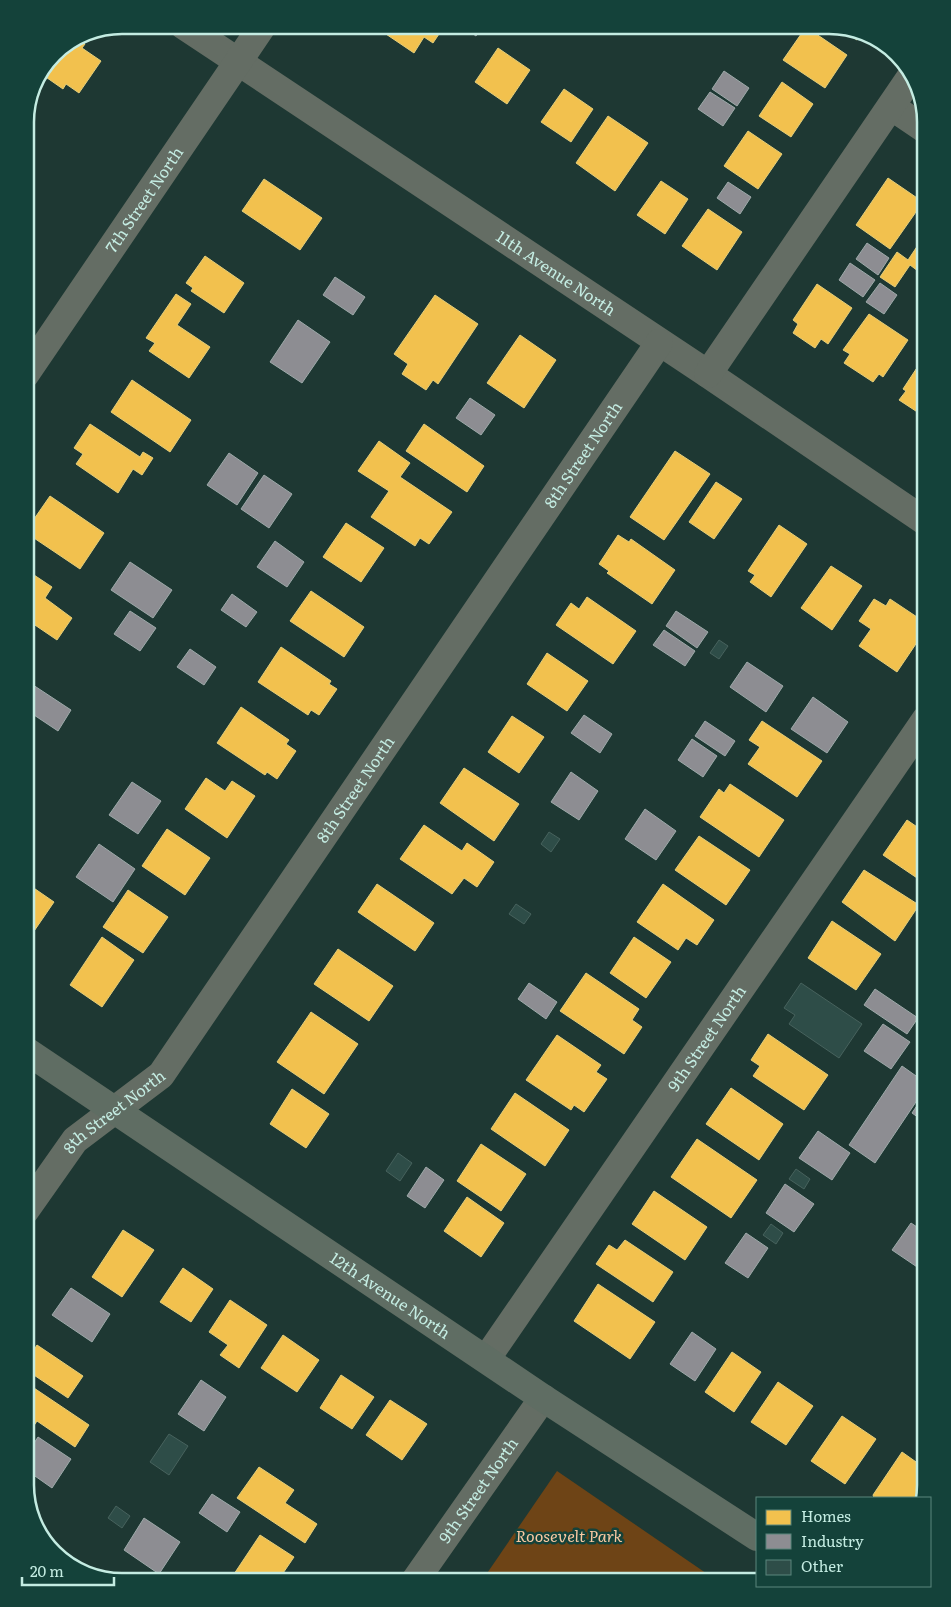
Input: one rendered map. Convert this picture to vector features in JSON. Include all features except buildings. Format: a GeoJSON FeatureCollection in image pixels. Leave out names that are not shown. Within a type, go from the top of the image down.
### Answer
{"type":"FeatureCollection","features":[{"type":"Feature","properties":{"kind":"main road","name":"12th Avenue North"},"geometry":{"type":"LineString","coordinates":[[34,1056],[487,1358],[543,1398],[756,1536]]}},
{"type":"Feature","properties":{"kind":"street","name":"11th Avenue North"},"geometry":{"type":"LineString","coordinates":[[197,34],[708,374],[917,516]]}},
{"type":"Feature","properties":{"kind":"street","name":"7th Street North"},"geometry":{"type":"LineString","coordinates":[[34,362],[258,34]]}},
{"type":"Feature","properties":{"kind":"street"},"geometry":{"type":"LineString","coordinates":[[708,374],[908,82]]}},
{"type":"Feature","properties":{"kind":"street"},"geometry":{"type":"LineString","coordinates":[[892,107],[917,124]]}},
{"type":"Feature","properties":{"kind":"street","name":"8th Street North"},"geometry":{"type":"LineString","coordinates":[[34,1198],[75,1140],[161,1075],[659,343]]}},
{"type":"Feature","properties":{"kind":"street","name":"9th Street North"},"geometry":{"type":"LineString","coordinates":[[487,1358],[917,732]]}},
{"type":"Feature","properties":{"kind":"street","name":"9th Street North"},"geometry":{"type":"LineString","coordinates":[[420,1573],[543,1398]]}},
{"type":"Feature","properties":{"kind":"green space","name":"Roosevelt Park"},"geometry":{"type":"Polygon","coordinates":[[[557,1471],[706,1573],[487,1573],[557,1471]]]}}]}
